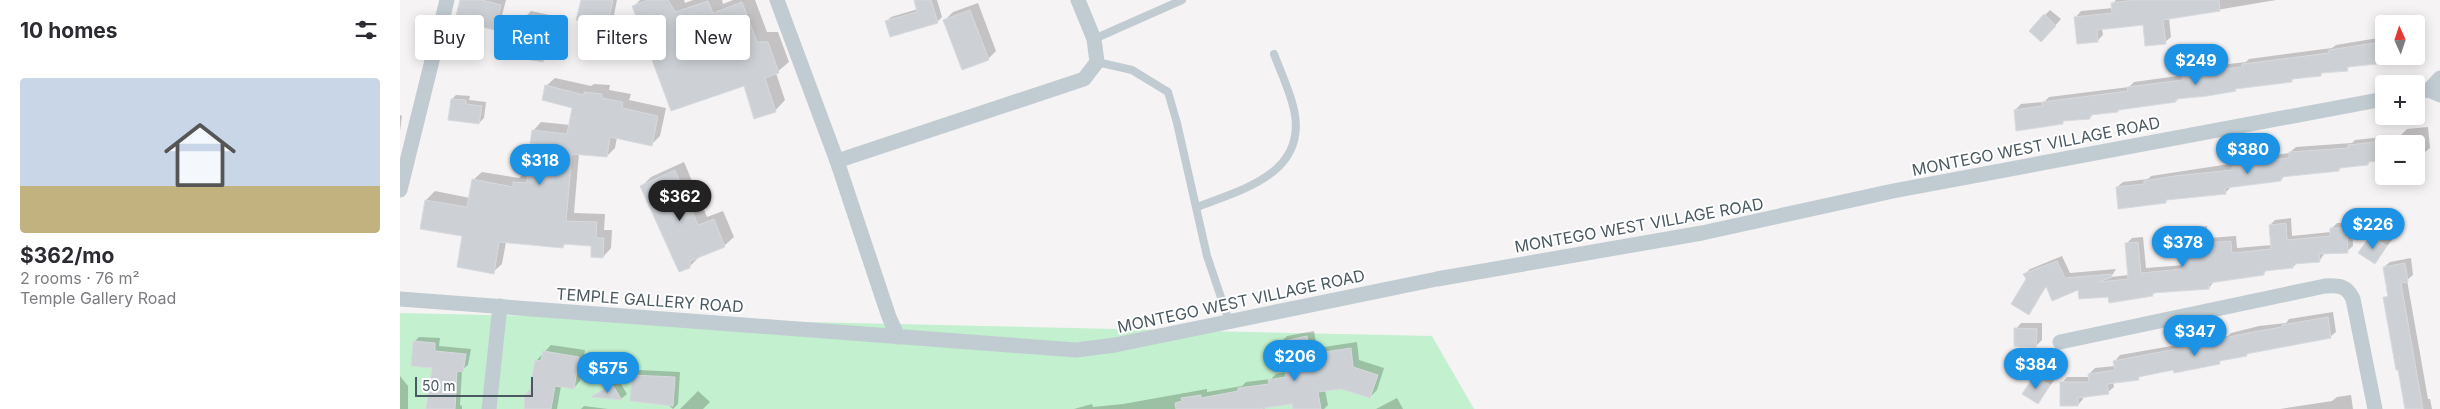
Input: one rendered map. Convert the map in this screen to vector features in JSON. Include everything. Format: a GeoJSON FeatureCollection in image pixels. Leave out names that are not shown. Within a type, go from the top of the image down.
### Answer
{"type":"FeatureCollection","features":[{"type":"Feature","properties":{"kind":"street"},"geometry":{"type":"LineString","coordinates":[[400,190],[447,0]]}},
{"type":"Feature","properties":{"kind":"street"},"geometry":{"type":"LineString","coordinates":[[777,0],[837,161],[889,317],[898,337]]}},
{"type":"Feature","properties":{"kind":"street"},"geometry":{"type":"LineString","coordinates":[[837,161],[1084,79],[1097,62],[1094,40],[1078,0]]}},
{"type":"Feature","properties":{"kind":"street"},"geometry":{"type":"LineString","coordinates":[[2428,92],[2440,78]]}},
{"type":"Feature","properties":{"kind":"street","name":"MONTEGO WEST VILLAGE ROAD"},"geometry":{"type":"LineString","coordinates":[[898,337],[1076,350],[1115,344],[1446,277],[1702,233],[1893,191],[2375,101]]}},
{"type":"Feature","properties":{"kind":"street"},"geometry":{"type":"LineString","coordinates":[[2060,342],[2338,285],[2350,292],[2353,299],[2375,409]]}},
{"type":"Feature","properties":{"kind":"street","name":"TEMPLE GALLERY ROAD"},"geometry":{"type":"LineString","coordinates":[[400,299],[898,337]]}},
{"type":"Feature","properties":{"kind":"street"},"geometry":{"type":"LineString","coordinates":[[489,409],[500,306]]}},
{"type":"Feature","properties":{"kind":"lane"},"geometry":{"type":"LineString","coordinates":[[1094,40],[1182,0]]}},
{"type":"Feature","properties":{"kind":"lane"},"geometry":{"type":"LineString","coordinates":[[1197,207],[1259,182],[1276,170],[1294,147],[1295,115],[1274,54]]}},
{"type":"Feature","properties":{"kind":"lane"},"geometry":{"type":"LineString","coordinates":[[1097,62],[1132,70],[1168,92],[1197,207],[1206,256],[1229,321]]}},
{"type":"Feature","properties":{"kind":"green space"},"geometry":{"type":"Polygon","coordinates":[[[400,313],[1432,336],[1474,409],[400,409],[400,313]]]}},
{"type":"Feature","properties":{"kind":"building"},"geometry":{"type":"Polygon","coordinates":[[[460,0],[482,0],[501,5],[499,15],[494,15],[494,30],[484,27],[484,15],[456,15],[460,0]]]}},
{"type":"Feature","properties":{"kind":"building"},"geometry":{"type":"Polygon","coordinates":[[[581,0],[613,0],[610,15],[578,15],[578,20],[576,20],[581,0]]]}},
{"type":"Feature","properties":{"kind":"building"},"geometry":{"type":"Polygon","coordinates":[[[648,0],[668,0],[675,12],[708,1],[713,13],[742,2],[747,15],[676,15],[676,60],[750,60],[750,23],[757,42],[768,42],[779,73],[765,78],[776,112],[754,119],[744,86],[671,111],[652,60],[666,60],[666,15],[635,15],[632,6],[648,0]]]}},
{"type":"Feature","properties":{"kind":"building"},"geometry":{"type":"Polygon","coordinates":[[[914,0],[931,0],[938,23],[890,37],[885,21],[917,12],[914,0]]]}},
{"type":"Feature","properties":{"kind":"building"},"geometry":{"type":"Polygon","coordinates":[[[2135,0],[2219,0],[2220,11],[2163,20],[2166,44],[2145,46],[2143,25],[2097,30],[2098,42],[2077,44],[2074,17],[2112,13],[2111,3],[2135,0]]]}},
{"type":"Feature","properties":{"kind":"building"},"geometry":{"type":"Polygon","coordinates":[[[970,10],[989,60],[962,70],[943,20],[970,10]]]}},
{"type":"Feature","properties":{"kind":"building"},"geometry":{"type":"Polygon","coordinates":[[[2044,14],[2056,26],[2041,42],[2029,31],[2044,14]]]}},
{"type":"Feature","properties":{"kind":"building"},"geometry":{"type":"Polygon","coordinates":[[[2375,43],[2375,64],[2347,67],[2348,71],[2321,73],[2321,76],[2292,79],[2292,82],[2235,89],[2236,91],[2207,96],[2176,99],[2176,102],[2090,115],[2090,119],[2063,121],[2063,124],[2016,131],[2014,110],[2042,106],[2042,102],[2128,91],[2127,87],[2183,80],[2182,76],[2214,73],[2213,70],[2242,67],[2242,64],[2329,53],[2329,50],[2375,43]]]}},
{"type":"Feature","properties":{"kind":"building"},"geometry":{"type":"Polygon","coordinates":[[[545,85],[584,95],[584,92],[602,94],[602,98],[623,102],[622,108],[658,116],[652,146],[610,137],[607,157],[572,154],[566,221],[597,222],[596,238],[604,238],[603,258],[591,257],[591,246],[564,244],[563,248],[499,242],[494,274],[457,267],[462,236],[420,229],[425,200],[467,207],[472,179],[513,187],[513,182],[526,183],[536,144],[530,143],[532,130],[567,134],[572,108],[542,100],[545,85]]]}},
{"type":"Feature","properties":{"kind":"building"},"geometry":{"type":"Polygon","coordinates":[[[451,99],[466,100],[466,104],[482,106],[479,124],[448,120],[451,99]]]}},
{"type":"Feature","properties":{"kind":"building"},"geometry":{"type":"Polygon","coordinates":[[[2375,142],[2375,161],[2368,162],[2368,165],[2339,168],[2339,171],[2281,177],[2281,181],[2225,188],[2226,194],[2166,200],[2166,203],[2118,209],[2116,187],[2144,184],[2144,181],[2174,176],[2232,170],[2232,167],[2260,164],[2259,161],[2289,158],[2289,152],[2348,148],[2348,145],[2375,142]]]}},
{"type":"Feature","properties":{"kind":"building"},"geometry":{"type":"Polygon","coordinates":[[[675,170],[698,225],[714,219],[725,247],[690,261],[690,268],[679,272],[640,186],[675,170]]]}},
{"type":"Feature","properties":{"kind":"building"},"geometry":{"type":"Polygon","coordinates":[[[2286,223],[2287,240],[2330,236],[2330,228],[2347,228],[2348,253],[2319,254],[2320,262],[2293,264],[2293,268],[2264,271],[2264,275],[2209,283],[2209,289],[2152,293],[2153,296],[2109,303],[2108,297],[2079,299],[2078,290],[2052,301],[2046,286],[2029,315],[2011,304],[2026,279],[2023,274],[2057,261],[2065,278],[2111,274],[2112,277],[2099,282],[2128,279],[2125,243],[2138,242],[2141,273],[2183,269],[2180,233],[2202,231],[2203,243],[2231,241],[2232,253],[2271,249],[2269,225],[2286,223]]]}},
{"type":"Feature","properties":{"kind":"building"},"geometry":{"type":"Polygon","coordinates":[[[2371,235],[2387,246],[2375,264],[2358,253],[2371,235]]]}},
{"type":"Feature","properties":{"kind":"building"},"geometry":{"type":"Polygon","coordinates":[[[2405,263],[2408,282],[2401,283],[2423,409],[2405,409],[2383,297],[2388,297],[2383,267],[2405,263]]]}},
{"type":"Feature","properties":{"kind":"building"},"geometry":{"type":"Polygon","coordinates":[[[2328,317],[2331,338],[2246,354],[2247,356],[2219,361],[2220,364],[2174,373],[2173,370],[2138,377],[2139,380],[2107,384],[2109,394],[2078,398],[2078,406],[2060,406],[2060,382],[2089,382],[2088,374],[2115,370],[2113,361],[2224,340],[2224,338],[2282,327],[2282,325],[2328,317]]]}},
{"type":"Feature","properties":{"kind":"building"},"geometry":{"type":"Polygon","coordinates":[[[2014,328],[2037,329],[2036,347],[2014,346],[2014,328]]]}},
{"type":"Feature","properties":{"kind":"building"},"geometry":{"type":"Polygon","coordinates":[[[1307,336],[1311,354],[1351,348],[1353,367],[1378,375],[1370,398],[1341,389],[1318,392],[1321,409],[1293,409],[1292,404],[1258,409],[1176,409],[1175,403],[1182,401],[1181,398],[1201,395],[1201,398],[1238,391],[1238,388],[1269,384],[1268,380],[1286,377],[1280,342],[1307,336]]]}},
{"type":"Feature","properties":{"kind":"building"},"geometry":{"type":"Polygon","coordinates":[[[413,341],[435,343],[435,351],[466,354],[463,372],[457,371],[455,409],[426,409],[432,368],[411,366],[413,341]]]}},
{"type":"Feature","properties":{"kind":"building"},"geometry":{"type":"Polygon","coordinates":[[[543,351],[579,357],[574,389],[555,386],[551,409],[524,409],[525,393],[529,393],[535,360],[541,361],[543,351]]]}},
{"type":"Feature","properties":{"kind":"building"},"geometry":{"type":"Polygon","coordinates":[[[632,375],[675,377],[673,406],[630,401],[632,375]]]}},
{"type":"Feature","properties":{"kind":"building"},"geometry":{"type":"Polygon","coordinates":[[[2034,376],[2050,385],[2038,404],[2022,394],[2034,376]]]}},
{"type":"Feature","properties":{"kind":"building"},"geometry":{"type":"Polygon","coordinates":[[[612,384],[622,400],[591,397],[612,384]]]}}]}
